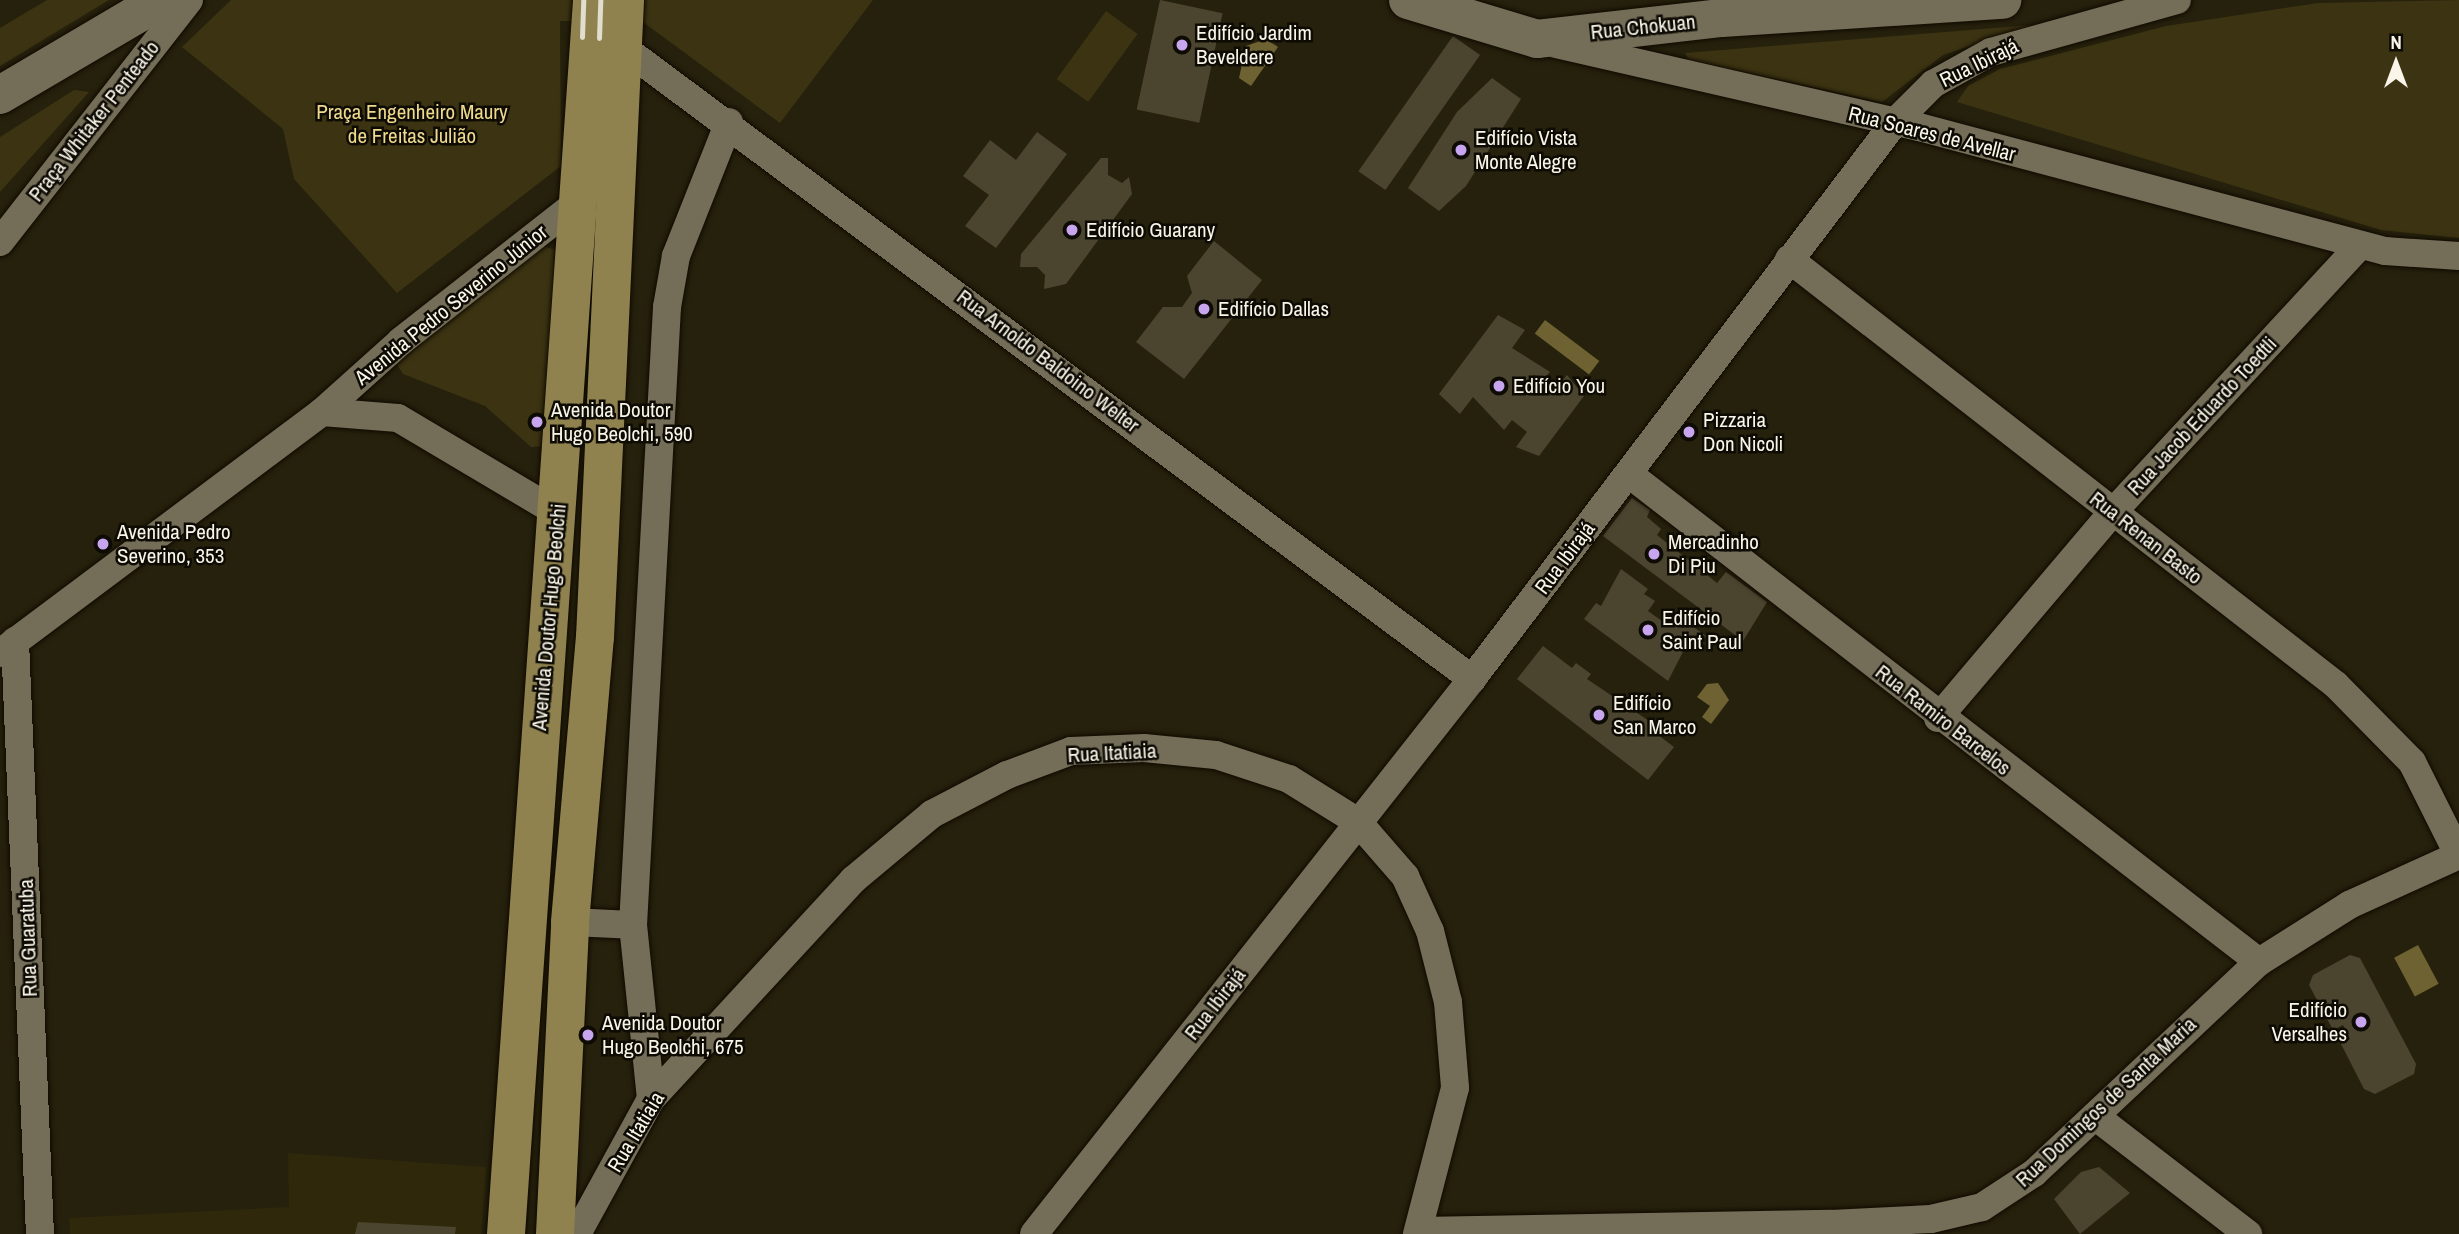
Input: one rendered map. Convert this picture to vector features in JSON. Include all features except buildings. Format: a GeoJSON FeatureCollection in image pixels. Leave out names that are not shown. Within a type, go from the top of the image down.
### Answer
{"type":"FeatureCollection","features":[{"type":"Feature","properties":{"kind":"main road","name":"Avenida Doutor Hugo Beolchi"},"geometry":{"type":"LineString","coordinates":[[506,1234],[581,200],[610,19]]}},
{"type":"Feature","properties":{"kind":"main road","name":"Avenida Doutor Hugo Beolchi"},"geometry":{"type":"LineString","coordinates":[[577,1230],[570,922],[587,707],[610,19]]}},
{"type":"Feature","properties":{"kind":"main road"},"geometry":{"type":"LineString","coordinates":[[558,513],[587,554],[587,707]]}},
{"type":"Feature","properties":{"kind":"street"},"geometry":{"type":"LineString","coordinates":[[0,95],[161,0]]}},
{"type":"Feature","properties":{"kind":"street","name":"Praça Whitaker Penteado"},"geometry":{"type":"LineString","coordinates":[[0,242],[188,0]]}},
{"type":"Feature","properties":{"kind":"street","name":"Rua Soares de Avellar"},"geometry":{"type":"LineString","coordinates":[[1408,0],[1536,39],[1895,122],[2360,245],[2414,256],[2459,256]]}},
{"type":"Feature","properties":{"kind":"street","name":"Rua Chokuan"},"geometry":{"type":"LineString","coordinates":[[1536,39],[1722,18],[2002,0]]}},
{"type":"Feature","properties":{"kind":"street","name":"Rua Ibirajá"},"geometry":{"type":"LineString","coordinates":[[1034,1234],[1472,679],[1895,122],[1933,84],[1991,52],[2177,0]]}},
{"type":"Feature","properties":{"kind":"street","name":"Rua Arnoldo Baldoino Welter"},"geometry":{"type":"LineString","coordinates":[[610,19],[729,122],[1472,679]]}},
{"type":"Feature","properties":{"kind":"street"},"geometry":{"type":"LineString","coordinates":[[651,1099],[633,925],[667,307],[676,257],[729,122]]}},
{"type":"Feature","properties":{"kind":"street","name":"Avenida Pedro Severino Júnior"},"geometry":{"type":"LineString","coordinates":[[8,647],[322,412],[401,341],[581,200]]}},
{"type":"Feature","properties":{"kind":"street","name":"Rua Jacob Eduardo Toedtli"},"geometry":{"type":"LineString","coordinates":[[1938,718],[2113,512],[2360,245]]}},
{"type":"Feature","properties":{"kind":"street","name":"Rua Renan Basto"},"geometry":{"type":"LineString","coordinates":[[1789,259],[2380,725],[2412,762],[2459,855]]}},
{"type":"Feature","properties":{"kind":"street","name":"Avenida Pedro Severino Júnior"},"geometry":{"type":"LineString","coordinates":[[322,412],[398,418],[558,513]]}},
{"type":"Feature","properties":{"kind":"street","name":"Rua Ramiro Barcelos"},"geometry":{"type":"LineString","coordinates":[[1629,474],[1938,718],[2259,962]]}},
{"type":"Feature","properties":{"kind":"street","name":"Rua Guaratuba"},"geometry":{"type":"LineString","coordinates":[[8,647],[40,1234]]}},
{"type":"Feature","properties":{"kind":"street","name":"Rua Itatiaia"},"geometry":{"type":"LineString","coordinates":[[577,1230],[651,1099],[853,880],[932,814],[1007,775],[1071,751],[1216,755],[1289,779],[1358,822],[1405,876],[1430,931],[1448,1002],[1455,1088],[1418,1233]]}},
{"type":"Feature","properties":{"kind":"street","name":"Rua Domingos de Santa Maria"},"geometry":{"type":"LineString","coordinates":[[1418,1233],[1931,1219],[1999,1198],[2096,1116],[2259,962],[2349,905],[2459,855]]}},
{"type":"Feature","properties":{"kind":"street"},"geometry":{"type":"LineString","coordinates":[[570,922],[633,925]]}},
{"type":"Feature","properties":{"kind":"street"},"geometry":{"type":"LineString","coordinates":[[2096,1116],[2248,1234]]}},
{"type":"Feature","properties":{"kind":"shaded area"},"geometry":{"type":"Polygon","coordinates":[[[1266,39],[1278,47],[1251,86],[1239,78],[1246,46],[1266,39]]]}},
{"type":"Feature","properties":{"kind":"shaded area"},"geometry":{"type":"Polygon","coordinates":[[[1545,320],[1599,361],[1589,375],[1535,334],[1545,320]]]}},
{"type":"Feature","properties":{"kind":"shaded area"},"geometry":{"type":"Polygon","coordinates":[[[1718,683],[1729,700],[1711,724],[1702,717],[1710,706],[1697,697],[1707,684],[1718,683]]]}},
{"type":"Feature","properties":{"kind":"shaded area"},"geometry":{"type":"Polygon","coordinates":[[[2418,945],[2439,984],[2415,997],[2394,958],[2418,945]]]}},
{"type":"Feature","properties":{"kind":"shaded area"},"geometry":{"type":"Polygon","coordinates":[[[288,1153],[486,1167],[481,1234],[70,1234],[69,1218],[289,1207],[288,1153]]]}},
{"type":"Feature","properties":{"kind":"green space"},"geometry":{"type":"Polygon","coordinates":[[[47,0],[109,0],[0,66],[0,28],[47,0]]]}},
{"type":"Feature","properties":{"kind":"green space","name":"Praça Engenheiro Maury de Freitas Julião"},"geometry":{"type":"Polygon","coordinates":[[[231,0],[873,0],[780,123],[643,22],[560,21],[561,166],[397,293],[294,179],[283,129],[182,47],[231,0]]]}},
{"type":"Feature","properties":{"kind":"green space"},"geometry":{"type":"Polygon","coordinates":[[[2459,0],[2459,238],[2381,230],[1957,102],[1968,86],[2000,69],[2166,26],[2318,3],[2459,0]]]}},
{"type":"Feature","properties":{"kind":"green space"},"geometry":{"type":"Polygon","coordinates":[[[1106,11],[1138,34],[1088,102],[1057,79],[1106,11]]]}},
{"type":"Feature","properties":{"kind":"green space"},"geometry":{"type":"Polygon","coordinates":[[[2032,25],[1943,55],[1882,102],[1689,60],[1685,53],[2032,25]]]}},
{"type":"Feature","properties":{"kind":"green space"},"geometry":{"type":"Polygon","coordinates":[[[74,90],[89,92],[0,192],[0,137],[74,90]]]}},
{"type":"Feature","properties":{"kind":"green space"},"geometry":{"type":"Polygon","coordinates":[[[534,243],[558,251],[547,446],[531,447],[485,406],[403,374],[394,360],[534,243]]]}},
{"type":"Feature","properties":{"kind":"railway"},"geometry":{"type":"LineString","coordinates":[[582,37],[583,0]]}},
{"type":"Feature","properties":{"kind":"railway"},"geometry":{"type":"LineString","coordinates":[[599,38],[600,0]]}},
{"type":"Feature","properties":{"kind":"place","name":"Edifício Jardim Beveldere"},"geometry":{"type":"Point","coordinates":[1182,45]}},
{"type":"Feature","properties":{"kind":"place","name":"Edifício Vista Monte Alegre"},"geometry":{"type":"Point","coordinates":[1461,150]}},
{"type":"Feature","properties":{"kind":"place","name":"Edifício Guarany"},"geometry":{"type":"Point","coordinates":[1072,230]}},
{"type":"Feature","properties":{"kind":"place","name":"Edifício Dallas"},"geometry":{"type":"Point","coordinates":[1204,309]}},
{"type":"Feature","properties":{"kind":"place","name":"Edifício You"},"geometry":{"type":"Point","coordinates":[1499,386]}},
{"type":"Feature","properties":{"kind":"place","name":"Avenida Doutor Hugo Beolchi, 590"},"geometry":{"type":"Point","coordinates":[537,422]}},
{"type":"Feature","properties":{"kind":"place","name":"Pizzaria Don Nicoli"},"geometry":{"type":"Point","coordinates":[1689,432]}},
{"type":"Feature","properties":{"kind":"place","name":"Avenida Pedro Severino, 353"},"geometry":{"type":"Point","coordinates":[103,544]}},
{"type":"Feature","properties":{"kind":"place","name":"Mercadinho Di Piu"},"geometry":{"type":"Point","coordinates":[1654,554]}},
{"type":"Feature","properties":{"kind":"place","name":"Edifício Saint Paul"},"geometry":{"type":"Point","coordinates":[1648,630]}},
{"type":"Feature","properties":{"kind":"place","name":"Edifício San Marco"},"geometry":{"type":"Point","coordinates":[1599,715]}},
{"type":"Feature","properties":{"kind":"place","name":"Edifício Versalhes"},"geometry":{"type":"Point","coordinates":[2361,1022]}},
{"type":"Feature","properties":{"kind":"place","name":"Avenida Doutor Hugo Beolchi, 675"},"geometry":{"type":"Point","coordinates":[588,1035]}}]}
